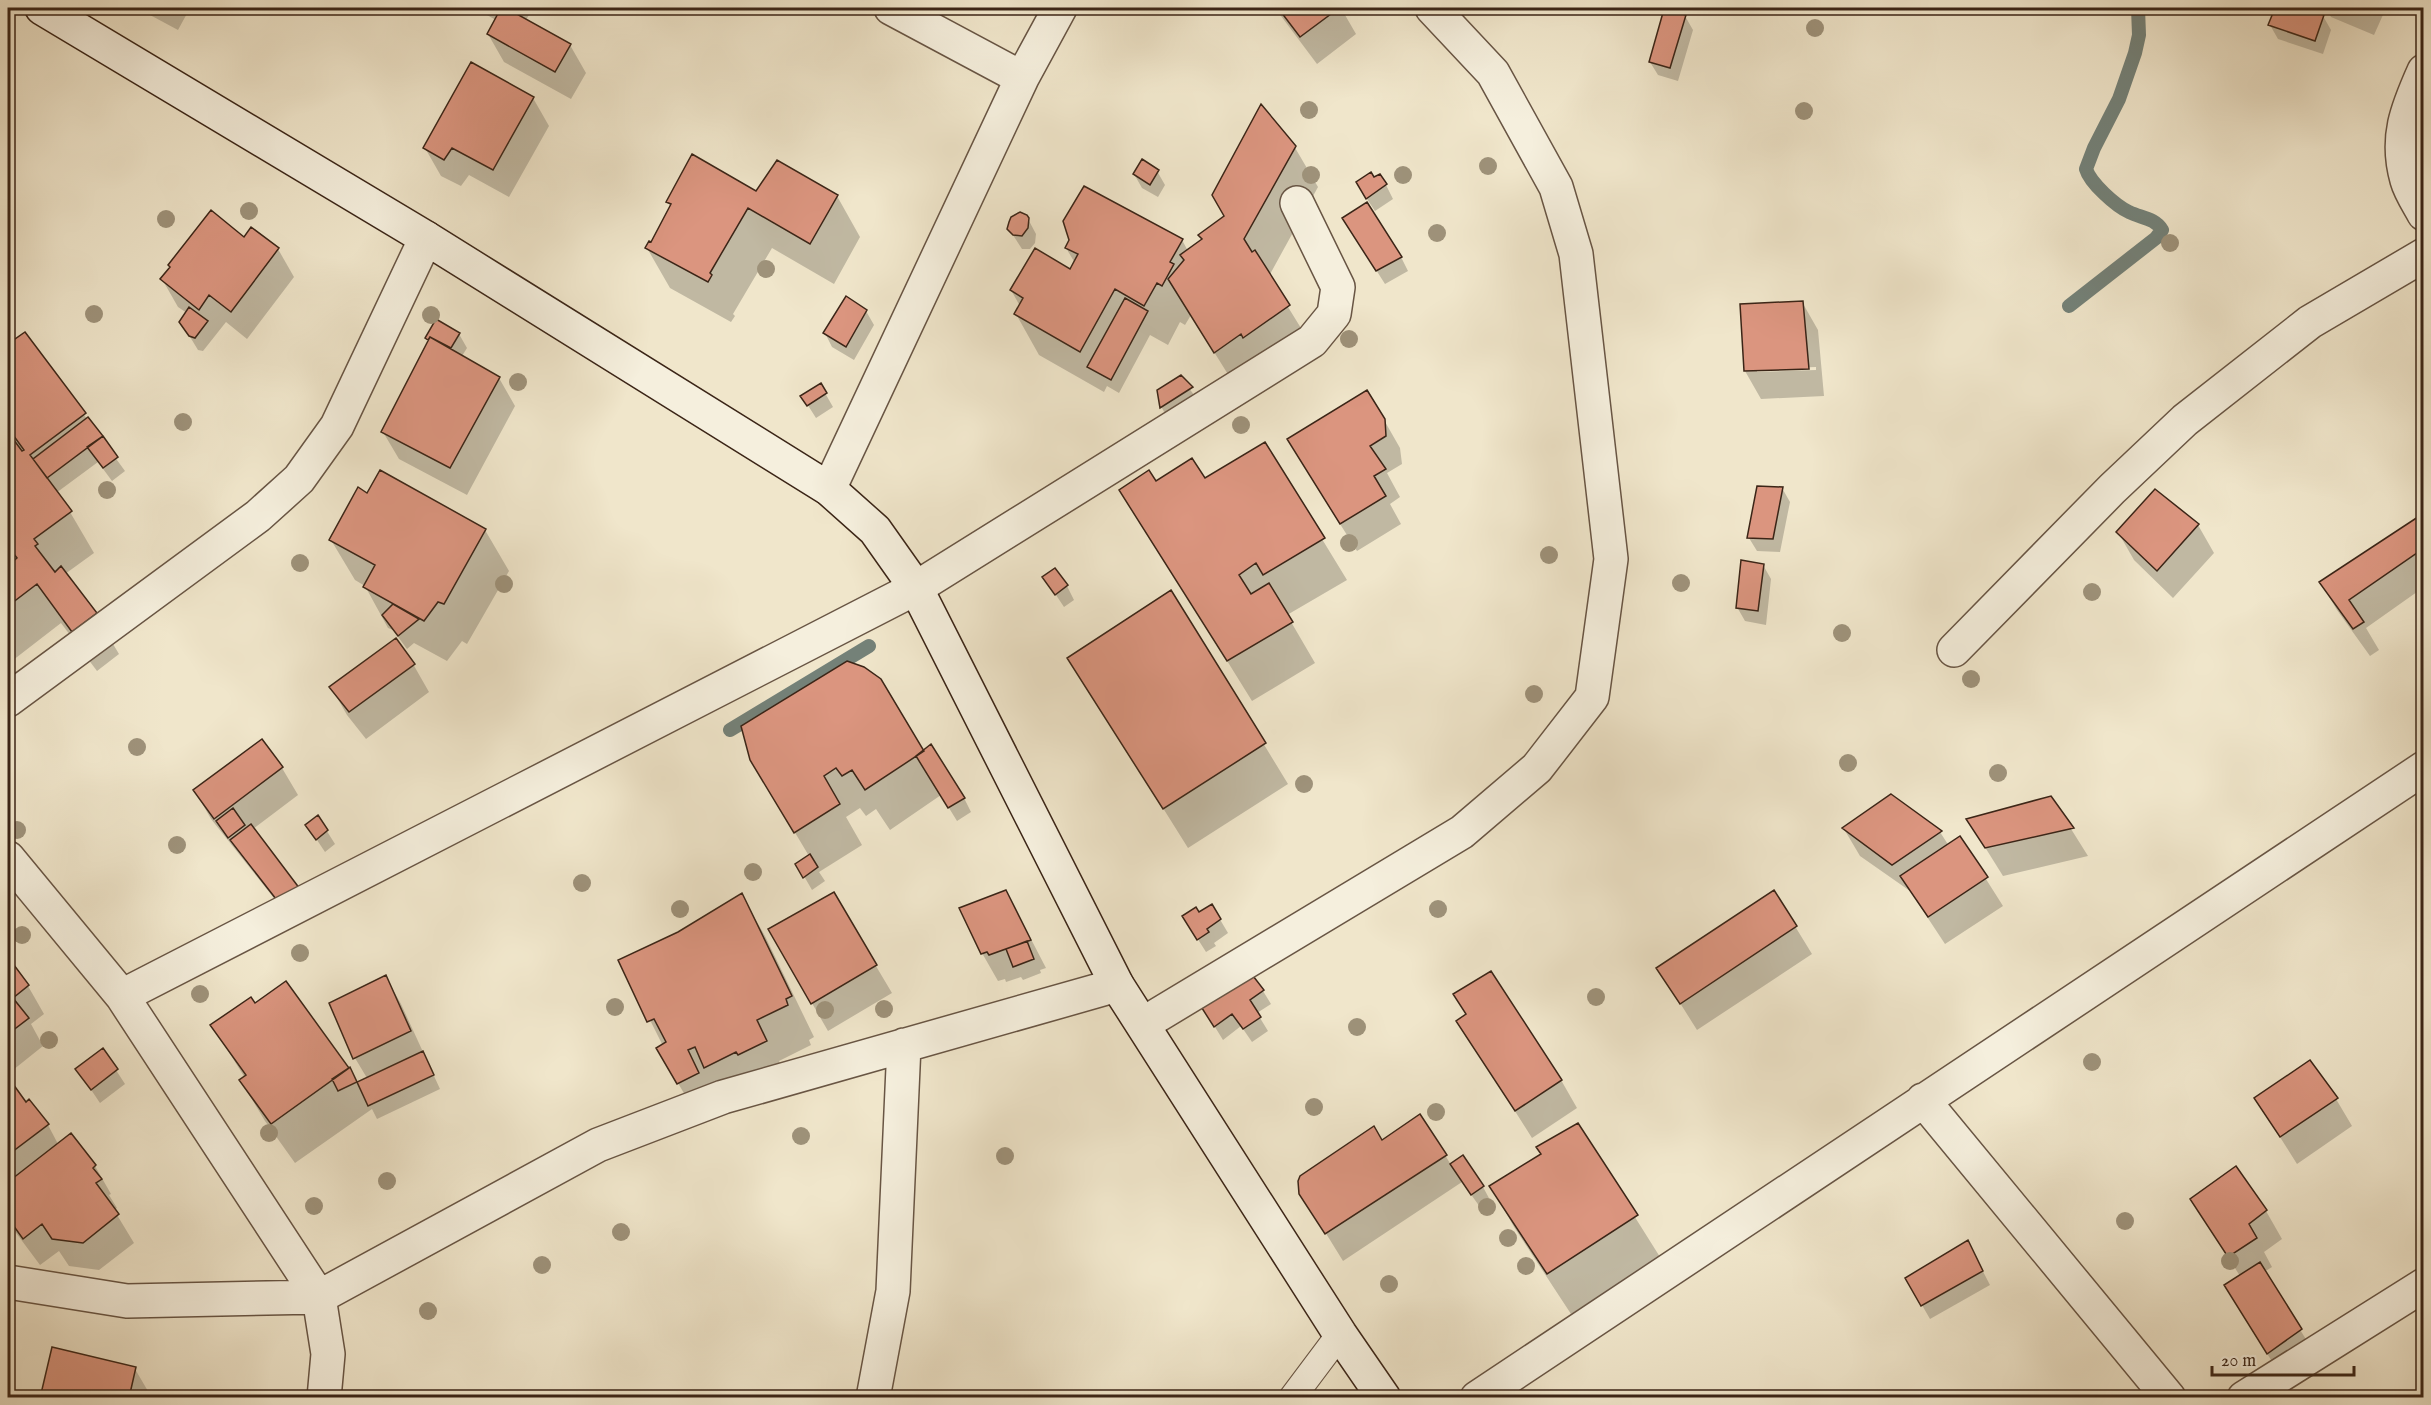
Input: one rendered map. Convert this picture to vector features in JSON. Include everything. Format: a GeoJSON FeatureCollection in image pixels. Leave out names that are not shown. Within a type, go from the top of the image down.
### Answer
{"type":"FeatureCollection","features":[{"type":"Feature","properties":{"kind":"street"},"geometry":{"type":"LineString","coordinates":[[42,8],[426,238],[829,489],[875,530],[916,588],[1117,985],[1340,1334],[1384,1398]]}},
{"type":"Feature","properties":{"kind":"street"},"geometry":{"type":"LineString","coordinates":[[891,8],[1022,78]]}},
{"type":"Feature","properties":{"kind":"street"},"geometry":{"type":"LineString","coordinates":[[829,489],[1022,78],[1060,8]]}},
{"type":"Feature","properties":{"kind":"street"},"geometry":{"type":"LineString","coordinates":[[1143,1024],[1462,832],[1537,768],[1592,697],[1611,559],[1576,254],[1556,187],[1493,73],[1432,8]]}},
{"type":"Feature","properties":{"kind":"street"},"geometry":{"type":"LineString","coordinates":[[2424,70],[2408,106],[2400,140],[2407,181],[2424,214]]}},
{"type":"Feature","properties":{"kind":"street"},"geometry":{"type":"LineString","coordinates":[[122,996],[916,588],[1312,341],[1334,314],[1338,287],[1298,203]]}},
{"type":"Feature","properties":{"kind":"street"},"geometry":{"type":"LineString","coordinates":[[8,700],[258,516],[299,479],[337,426],[426,238]]}},
{"type":"Feature","properties":{"kind":"street"},"geometry":{"type":"LineString","coordinates":[[1954,650],[2112,489],[2185,420],[2310,322],[2424,255]]}},
{"type":"Feature","properties":{"kind":"street"},"geometry":{"type":"LineString","coordinates":[[1477,1398],[2424,768]]}},
{"type":"Feature","properties":{"kind":"street"},"geometry":{"type":"LineString","coordinates":[[8,858],[122,996],[319,1297],[328,1354],[324,1398]]}},
{"type":"Feature","properties":{"kind":"street"},"geometry":{"type":"LineString","coordinates":[[8,1282],[127,1301],[319,1297],[598,1145],[723,1097],[1117,985]]}},
{"type":"Feature","properties":{"kind":"street"},"geometry":{"type":"LineString","coordinates":[[873,1398],[893,1291],[904,1045]]}},
{"type":"Feature","properties":{"kind":"street"},"geometry":{"type":"LineString","coordinates":[[1923,1100],[2169,1398]]}},
{"type":"Feature","properties":{"kind":"street"},"geometry":{"type":"LineString","coordinates":[[2244,1398],[2424,1285]]}},
{"type":"Feature","properties":{"kind":"lane"},"geometry":{"type":"LineString","coordinates":[[1292,1398],[1340,1334]]}},
{"type":"Feature","properties":{"kind":"building"},"geometry":{"type":"Polygon","coordinates":[[[501,8],[506,8],[571,44],[555,72],[487,34],[501,8]]]}},
{"type":"Feature","properties":{"kind":"building"},"geometry":{"type":"Polygon","coordinates":[[[1278,8],[1339,8],[1300,37],[1278,8]]]}},
{"type":"Feature","properties":{"kind":"building"},"geometry":{"type":"Polygon","coordinates":[[[2275,8],[2301,8],[2324,15],[2315,41],[2268,25],[2275,8]]]}},
{"type":"Feature","properties":{"kind":"building"},"geometry":{"type":"Polygon","coordinates":[[[1664,9],[1686,15],[1670,68],[1649,62],[1664,9]]]}},
{"type":"Feature","properties":{"kind":"building"},"geometry":{"type":"Polygon","coordinates":[[[471,62],[534,97],[493,170],[452,148],[444,160],[423,148],[471,62]]]}},
{"type":"Feature","properties":{"kind":"building"},"geometry":{"type":"Polygon","coordinates":[[[1261,104],[1296,146],[1244,239],[1252,252],[1255,250],[1290,305],[1243,338],[1241,334],[1214,353],[1168,279],[1184,260],[1180,255],[1202,239],[1198,235],[1224,216],[1212,195],[1261,104]]]}},
{"type":"Feature","properties":{"kind":"building"},"geometry":{"type":"Polygon","coordinates":[[[692,154],[756,191],[777,160],[838,195],[810,244],[748,208],[710,273],[712,275],[708,282],[645,248],[649,241],[651,242],[671,204],[666,202],[692,154]]]}},
{"type":"Feature","properties":{"kind":"building"},"geometry":{"type":"Polygon","coordinates":[[[1142,159],[1159,170],[1150,185],[1133,174],[1142,159]]]}},
{"type":"Feature","properties":{"kind":"building"},"geometry":{"type":"Polygon","coordinates":[[[1371,172],[1374,177],[1380,174],[1387,184],[1366,199],[1356,182],[1371,172]]]}},
{"type":"Feature","properties":{"kind":"building"},"geometry":{"type":"Polygon","coordinates":[[[1084,186],[1183,239],[1170,262],[1174,264],[1162,286],[1157,283],[1144,306],[1115,289],[1080,352],[1014,314],[1023,298],[1010,290],[1035,248],[1070,269],[1078,254],[1065,248],[1069,240],[1063,221],[1084,186]]]}},
{"type":"Feature","properties":{"kind":"building"},"geometry":{"type":"Polygon","coordinates":[[[1367,202],[1402,257],[1376,271],[1342,218],[1367,202]]]}},
{"type":"Feature","properties":{"kind":"building"},"geometry":{"type":"Polygon","coordinates":[[[211,210],[244,237],[251,227],[279,248],[231,312],[209,295],[199,310],[160,279],[170,267],[168,265],[211,210]]]}},
{"type":"Feature","properties":{"kind":"building"},"geometry":{"type":"Polygon","coordinates":[[[1020,212],[1029,218],[1028,228],[1022,236],[1013,235],[1007,229],[1011,217],[1020,212]]]}},
{"type":"Feature","properties":{"kind":"building"},"geometry":{"type":"Polygon","coordinates":[[[846,296],[867,310],[846,347],[823,333],[846,296]]]}},
{"type":"Feature","properties":{"kind":"building"},"geometry":{"type":"Polygon","coordinates":[[[1125,298],[1148,311],[1111,380],[1087,367],[1125,298]]]}},
{"type":"Feature","properties":{"kind":"building"},"geometry":{"type":"Polygon","coordinates":[[[1803,301],[1809,369],[1744,371],[1740,304],[1803,301]]]}},
{"type":"Feature","properties":{"kind":"building"},"geometry":{"type":"Polygon","coordinates":[[[189,307],[208,321],[195,338],[189,336],[179,322],[189,307]]]}},
{"type":"Feature","properties":{"kind":"building"},"geometry":{"type":"Polygon","coordinates":[[[436,319],[460,333],[451,348],[430,337],[428,340],[425,338],[436,319]]]}},
{"type":"Feature","properties":{"kind":"building"},"geometry":{"type":"Polygon","coordinates":[[[25,332],[86,413],[30,455],[72,511],[34,539],[38,544],[35,546],[55,572],[61,566],[97,613],[72,632],[37,584],[8,606],[8,566],[17,558],[8,546],[8,473],[14,468],[8,462],[8,432],[22,451],[24,450],[8,428],[8,344],[25,332]]]}},
{"type":"Feature","properties":{"kind":"building"},"geometry":{"type":"Polygon","coordinates":[[[430,337],[500,377],[450,468],[381,432],[430,337]]]}},
{"type":"Feature","properties":{"kind":"building"},"geometry":{"type":"Polygon","coordinates":[[[1181,375],[1193,387],[1160,408],[1157,390],[1181,375]]]}},
{"type":"Feature","properties":{"kind":"building"},"geometry":{"type":"Polygon","coordinates":[[[821,383],[827,393],[807,406],[800,396],[821,383]]]}},
{"type":"Feature","properties":{"kind":"building"},"geometry":{"type":"Polygon","coordinates":[[[1367,390],[1385,419],[1386,436],[1370,446],[1386,469],[1374,476],[1386,496],[1340,524],[1287,439],[1367,390]]]}},
{"type":"Feature","properties":{"kind":"building"},"geometry":{"type":"Polygon","coordinates":[[[88,417],[103,436],[47,478],[33,459],[88,417]]]}},
{"type":"Feature","properties":{"kind":"building"},"geometry":{"type":"Polygon","coordinates":[[[103,436],[118,457],[103,468],[87,447],[103,436]]]}},
{"type":"Feature","properties":{"kind":"building"},"geometry":{"type":"Polygon","coordinates":[[[1265,442],[1325,538],[1263,575],[1256,563],[1239,575],[1251,594],[1269,583],[1293,622],[1227,661],[1119,490],[1149,470],[1156,481],[1192,458],[1205,478],[1265,442]]]}},
{"type":"Feature","properties":{"kind":"building"},"geometry":{"type":"Polygon","coordinates":[[[380,470],[486,529],[444,604],[438,602],[424,621],[363,587],[375,565],[329,540],[358,487],[367,493],[380,470]]]}},
{"type":"Feature","properties":{"kind":"building"},"geometry":{"type":"Polygon","coordinates":[[[1757,486],[1783,487],[1773,539],[1747,538],[1757,486]]]}},
{"type":"Feature","properties":{"kind":"building"},"geometry":{"type":"Polygon","coordinates":[[[2155,489],[2199,524],[2157,571],[2116,532],[2155,489]]]}},
{"type":"Feature","properties":{"kind":"building"},"geometry":{"type":"Polygon","coordinates":[[[2424,513],[2424,548],[2349,600],[2364,622],[2353,629],[2319,582],[2424,513]]]}},
{"type":"Feature","properties":{"kind":"building"},"geometry":{"type":"Polygon","coordinates":[[[1741,560],[1764,564],[1758,611],[1736,608],[1741,560]]]}},
{"type":"Feature","properties":{"kind":"building"},"geometry":{"type":"Polygon","coordinates":[[[1055,568],[1068,585],[1055,595],[1042,577],[1055,568]]]}},
{"type":"Feature","properties":{"kind":"building"},"geometry":{"type":"Polygon","coordinates":[[[1171,590],[1266,743],[1163,809],[1067,658],[1171,590]]]}},
{"type":"Feature","properties":{"kind":"building"},"geometry":{"type":"Polygon","coordinates":[[[393,604],[419,619],[398,636],[382,615],[393,604]]]}},
{"type":"Feature","properties":{"kind":"building"},"geometry":{"type":"Polygon","coordinates":[[[396,638],[415,664],[349,712],[329,687],[396,638]]]}},
{"type":"Feature","properties":{"kind":"building"},"geometry":{"type":"Polygon","coordinates":[[[847,661],[864,667],[881,679],[924,751],[865,790],[852,770],[842,776],[836,768],[824,776],[840,804],[794,833],[750,760],[741,726],[847,661]]]}},
{"type":"Feature","properties":{"kind":"building"},"geometry":{"type":"Polygon","coordinates":[[[262,739],[283,767],[214,819],[193,790],[262,739]]]}},
{"type":"Feature","properties":{"kind":"building"},"geometry":{"type":"Polygon","coordinates":[[[931,744],[965,798],[948,808],[916,756],[931,744]]]}},
{"type":"Feature","properties":{"kind":"building"},"geometry":{"type":"Polygon","coordinates":[[[1891,794],[1942,831],[1892,865],[1842,828],[1891,794]]]}},
{"type":"Feature","properties":{"kind":"building"},"geometry":{"type":"Polygon","coordinates":[[[2051,796],[2074,828],[1985,848],[1966,819],[2051,796]]]}},
{"type":"Feature","properties":{"kind":"building"},"geometry":{"type":"Polygon","coordinates":[[[233,808],[245,825],[228,838],[216,821],[233,808]]]}},
{"type":"Feature","properties":{"kind":"building"},"geometry":{"type":"Polygon","coordinates":[[[318,815],[328,830],[316,840],[305,825],[318,815]]]}},
{"type":"Feature","properties":{"kind":"building"},"geometry":{"type":"Polygon","coordinates":[[[251,824],[300,889],[276,899],[230,840],[251,824]]]}},
{"type":"Feature","properties":{"kind":"building"},"geometry":{"type":"Polygon","coordinates":[[[1960,836],[1988,877],[1928,917],[1900,876],[1960,836]]]}},
{"type":"Feature","properties":{"kind":"building"},"geometry":{"type":"Polygon","coordinates":[[[810,854],[818,867],[803,878],[795,864],[810,854]]]}},
{"type":"Feature","properties":{"kind":"building"},"geometry":{"type":"Polygon","coordinates":[[[1006,890],[1031,940],[989,955],[987,952],[981,954],[959,908],[1006,890]]]}},
{"type":"Feature","properties":{"kind":"building"},"geometry":{"type":"Polygon","coordinates":[[[1774,890],[1797,926],[1680,1004],[1656,968],[1774,890]]]}},
{"type":"Feature","properties":{"kind":"building"},"geometry":{"type":"Polygon","coordinates":[[[834,892],[877,965],[811,1004],[768,929],[834,892]]]}},
{"type":"Feature","properties":{"kind":"building"},"geometry":{"type":"Polygon","coordinates":[[[742,893],[792,996],[786,999],[788,1005],[757,1020],[767,1041],[738,1055],[736,1052],[704,1068],[695,1047],[688,1050],[699,1073],[677,1084],[656,1048],[666,1042],[654,1019],[647,1022],[618,960],[678,932],[742,893]]]}},
{"type":"Feature","properties":{"kind":"building"},"geometry":{"type":"Polygon","coordinates":[[[1212,904],[1221,919],[1207,929],[1209,932],[1197,940],[1182,916],[1196,907],[1199,912],[1212,904]]]}},
{"type":"Feature","properties":{"kind":"building"},"geometry":{"type":"Polygon","coordinates":[[[1027,941],[1034,959],[1013,967],[1006,949],[1027,941]]]}},
{"type":"Feature","properties":{"kind":"building"},"geometry":{"type":"Polygon","coordinates":[[[8,957],[29,985],[13,998],[29,1018],[8,1034],[8,957]]]}},
{"type":"Feature","properties":{"kind":"building"},"geometry":{"type":"Polygon","coordinates":[[[1491,971],[1562,1080],[1515,1111],[1456,1021],[1466,1014],[1453,994],[1491,971]]]}},
{"type":"Feature","properties":{"kind":"building"},"geometry":{"type":"Polygon","coordinates":[[[1250,972],[1264,990],[1250,1000],[1261,1017],[1243,1029],[1232,1014],[1214,1027],[1200,1005],[1250,972]]]}},
{"type":"Feature","properties":{"kind":"building"},"geometry":{"type":"Polygon","coordinates":[[[386,975],[411,1031],[353,1059],[329,1003],[386,975]]]}},
{"type":"Feature","properties":{"kind":"building"},"geometry":{"type":"Polygon","coordinates":[[[286,981],[349,1068],[271,1124],[239,1080],[246,1075],[210,1025],[251,997],[255,1003],[286,981]]]}},
{"type":"Feature","properties":{"kind":"building"},"geometry":{"type":"Polygon","coordinates":[[[103,1048],[118,1069],[91,1090],[75,1069],[103,1048]]]}},
{"type":"Feature","properties":{"kind":"building"},"geometry":{"type":"Polygon","coordinates":[[[423,1051],[434,1075],[368,1106],[357,1082],[423,1051]]]}},
{"type":"Feature","properties":{"kind":"building"},"geometry":{"type":"Polygon","coordinates":[[[2310,1060],[2338,1098],[2280,1137],[2254,1098],[2310,1060]]]}},
{"type":"Feature","properties":{"kind":"building"},"geometry":{"type":"Polygon","coordinates":[[[350,1067],[357,1082],[338,1091],[332,1079],[350,1067]]]}},
{"type":"Feature","properties":{"kind":"building"},"geometry":{"type":"Polygon","coordinates":[[[8,1077],[26,1102],[29,1099],[49,1124],[8,1155],[8,1077]]]}},
{"type":"Feature","properties":{"kind":"building"},"geometry":{"type":"Polygon","coordinates":[[[1420,1114],[1447,1155],[1325,1234],[1299,1194],[1300,1176],[1374,1126],[1382,1140],[1420,1114]]]}},
{"type":"Feature","properties":{"kind":"building"},"geometry":{"type":"Polygon","coordinates":[[[1578,1123],[1638,1215],[1547,1274],[1489,1186],[1541,1154],[1536,1147],[1578,1123]]]}},
{"type":"Feature","properties":{"kind":"building"},"geometry":{"type":"Polygon","coordinates":[[[71,1133],[96,1165],[93,1168],[102,1179],[96,1183],[119,1214],[83,1243],[52,1239],[42,1224],[23,1239],[8,1218],[8,1182],[71,1133]]]}},
{"type":"Feature","properties":{"kind":"building"},"geometry":{"type":"Polygon","coordinates":[[[1463,1155],[1484,1186],[1471,1195],[1450,1164],[1463,1155]]]}},
{"type":"Feature","properties":{"kind":"building"},"geometry":{"type":"Polygon","coordinates":[[[2236,1166],[2267,1210],[2249,1224],[2257,1238],[2228,1257],[2190,1199],[2236,1166]]]}},
{"type":"Feature","properties":{"kind":"building"},"geometry":{"type":"Polygon","coordinates":[[[1968,1240],[1983,1271],[1921,1306],[1905,1278],[1968,1240]]]}},
{"type":"Feature","properties":{"kind":"building"},"geometry":{"type":"Polygon","coordinates":[[[2260,1262],[2302,1329],[2267,1354],[2224,1285],[2260,1262]]]}},
{"type":"Feature","properties":{"kind":"building"},"geometry":{"type":"Polygon","coordinates":[[[52,1347],[136,1367],[129,1398],[40,1398],[52,1347]]]}},
{"type":"Feature","properties":{"kind":"waterway"},"geometry":{"type":"LineString","coordinates":[[2069,306],[2156,238],[2162,230],[2152,221],[2129,212],[2111,199],[2098,187],[2086,169],[2119,99],[2135,53],[2139,35],[2138,8]]}},
{"type":"Feature","properties":{"kind":"waterway"},"geometry":{"type":"LineString","coordinates":[[730,730],[869,646]]}}]}
